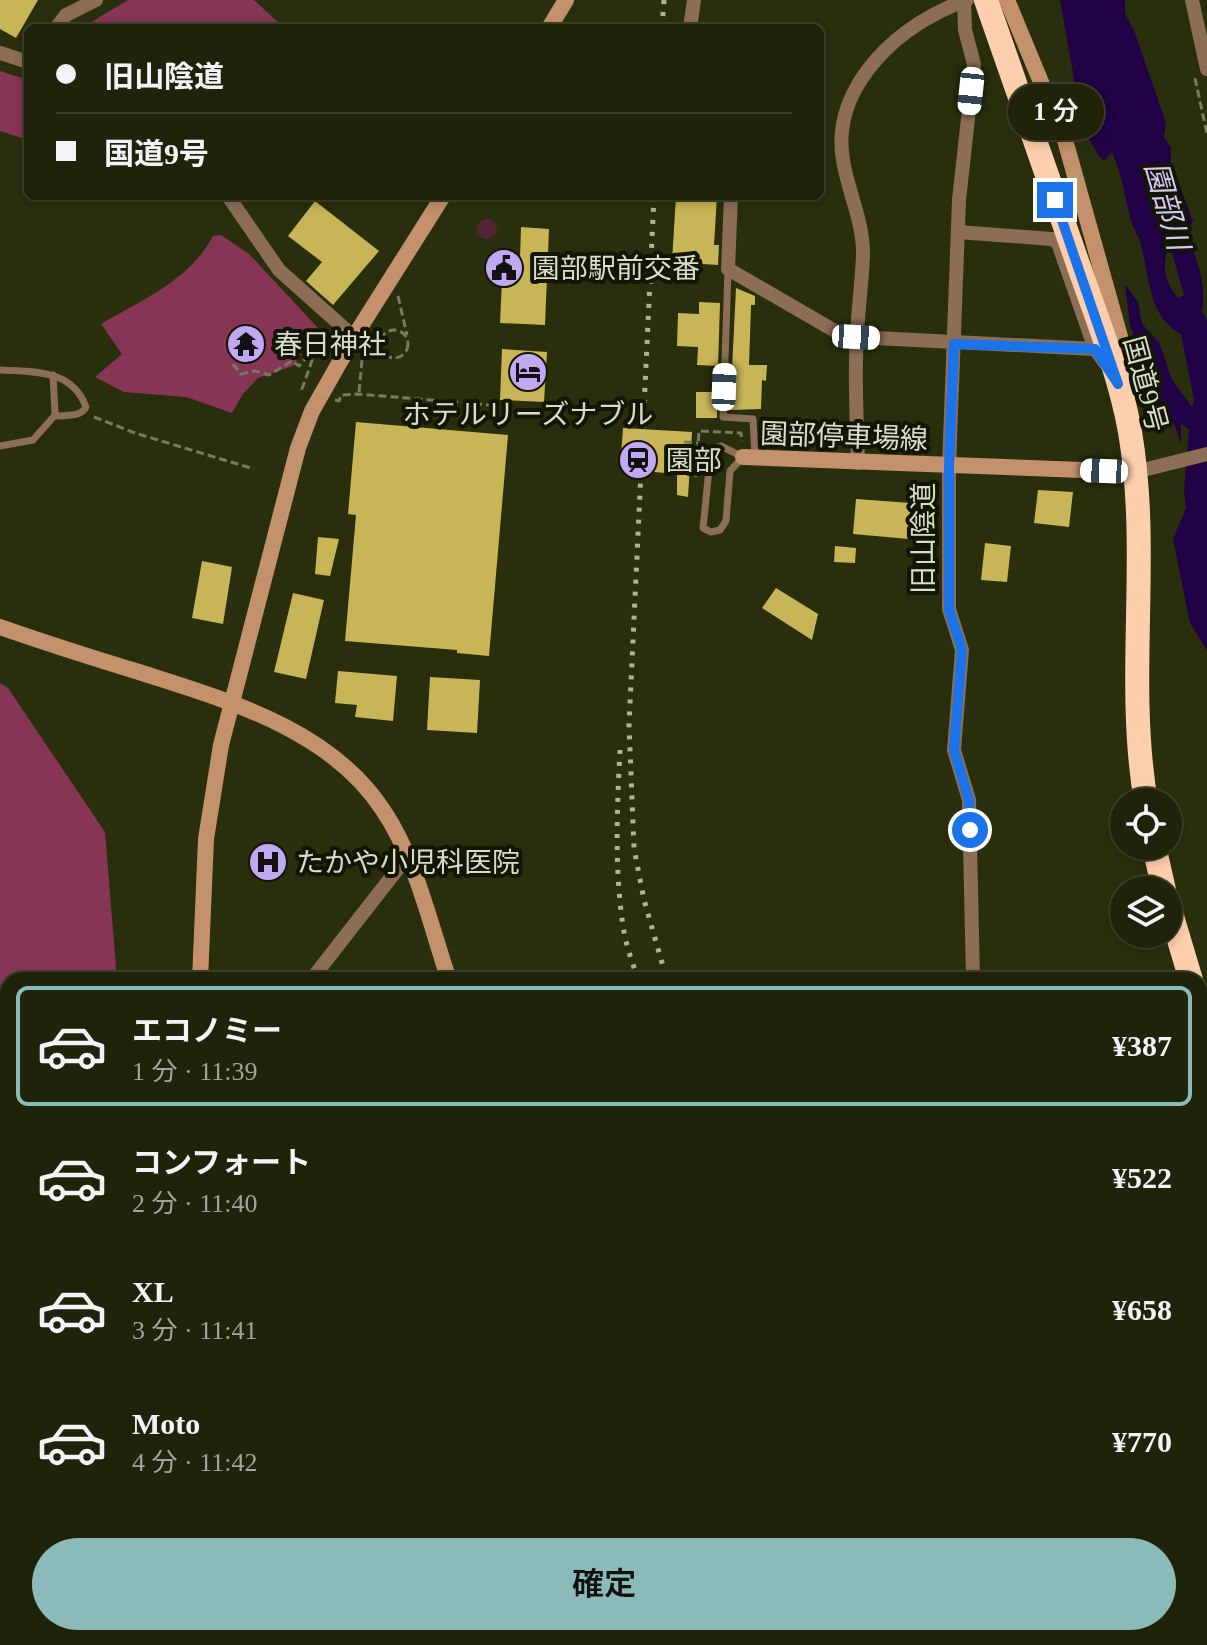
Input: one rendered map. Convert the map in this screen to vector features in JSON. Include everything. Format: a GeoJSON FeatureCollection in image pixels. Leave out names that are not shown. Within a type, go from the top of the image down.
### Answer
{"type":"FeatureCollection","features":[{"type":"Feature","properties":{"kind":"highway","name":"国道9号"},"geometry":{"type":"LineString","coordinates":[[986,0],[1118,384],[1144,469],[1136,670],[1139,761],[1144,788]]}},
{"type":"Feature","properties":{"kind":"highway"},"geometry":{"type":"LineString","coordinates":[[1181,948],[1189,972]]}},
{"type":"Feature","properties":{"kind":"street"},"geometry":{"type":"LineString","coordinates":[[59,24],[66,15],[96,0]]}},
{"type":"Feature","properties":{"kind":"street"},"geometry":{"type":"LineString","coordinates":[[551,24],[566,0]]}},
{"type":"Feature","properties":{"kind":"street"},"geometry":{"type":"LineString","coordinates":[[691,24],[694,0]]}},
{"type":"Feature","properties":{"kind":"street"},"geometry":{"type":"LineString","coordinates":[[858,463],[856,337],[863,252],[857,214],[842,160],[841,127],[849,103],[862,80],[897,39],[928,18],[965,0]]}},
{"type":"Feature","properties":{"kind":"street","name":"旧山陰道"},"geometry":{"type":"LineString","coordinates":[[965,0],[965,30],[974,64],[958,232],[949,466],[949,609],[962,650],[954,750],[969,800],[973,972]]}},
{"type":"Feature","properties":{"kind":"street"},"geometry":{"type":"LineString","coordinates":[[1007,0],[1065,140],[1124,351],[1124,370],[1118,384]]}},
{"type":"Feature","properties":{"kind":"street"},"geometry":{"type":"LineString","coordinates":[[1192,0],[1207,69]]}},
{"type":"Feature","properties":{"kind":"street"},"geometry":{"type":"LineString","coordinates":[[0,53],[24,61]]}},
{"type":"Feature","properties":{"kind":"street"},"geometry":{"type":"LineString","coordinates":[[231,200],[279,270],[354,337]]}},
{"type":"Feature","properties":{"kind":"street"},"geometry":{"type":"LineString","coordinates":[[200,972],[206,839],[230,704],[298,448],[312,411],[354,337],[440,200]]}},
{"type":"Feature","properties":{"kind":"street"},"geometry":{"type":"LineString","coordinates":[[731,200],[728,269],[835,331],[856,337],[954,344],[1095,349]]}},
{"type":"Feature","properties":{"kind":"street"},"geometry":{"type":"LineString","coordinates":[[958,232],[1052,239],[1058,243],[1095,349],[1118,384]]}},
{"type":"Feature","properties":{"kind":"street"},"geometry":{"type":"LineString","coordinates":[[1144,469],[1207,454]]}},
{"type":"Feature","properties":{"kind":"street","name":"園部停車場線"},"geometry":{"type":"LineString","coordinates":[[749,458],[949,466],[1144,469]]}},
{"type":"Feature","properties":{"kind":"street"},"geometry":{"type":"LineString","coordinates":[[0,627],[230,704],[294,730],[350,769],[385,812],[407,857],[446,972]]}},
{"type":"Feature","properties":{"kind":"street"},"geometry":{"type":"LineString","coordinates":[[317,972],[407,857]]}},
{"type":"Feature","properties":{"kind":"lane"},"geometry":{"type":"LineString","coordinates":[[728,269],[723,417],[753,419],[749,458],[730,471],[726,521],[720,530],[711,532],[703,528],[711,450],[721,446],[749,458]]}},
{"type":"Feature","properties":{"kind":"lane"},"geometry":{"type":"LineString","coordinates":[[0,370],[53,375],[70,383],[83,398],[86,407],[82,412],[56,414]]}},
{"type":"Feature","properties":{"kind":"lane"},"geometry":{"type":"LineString","coordinates":[[0,446],[33,440],[56,414],[53,375]]}},
{"type":"Feature","properties":{"kind":"path"},"geometry":{"type":"LineString","coordinates":[[398,296],[408,340],[405,353],[393,358],[382,350],[382,337],[389,331],[398,330],[408,340]]}},
{"type":"Feature","properties":{"kind":"path"},"geometry":{"type":"LineString","coordinates":[[375,332],[382,337]]}},
{"type":"Feature","properties":{"kind":"path"},"geometry":{"type":"LineString","coordinates":[[233,364],[241,374],[255,371],[269,375],[292,361],[299,366],[312,351],[315,352],[302,389],[308,392]]}},
{"type":"Feature","properties":{"kind":"path"},"geometry":{"type":"LineString","coordinates":[[359,394],[362,360]]}},
{"type":"Feature","properties":{"kind":"path"},"geometry":{"type":"LineString","coordinates":[[333,399],[339,401],[341,395],[359,394],[490,405]]}},
{"type":"Feature","properties":{"kind":"path"},"geometry":{"type":"LineString","coordinates":[[82,412],[135,433],[254,469]]}},
{"type":"Feature","properties":{"kind":"path"},"geometry":{"type":"LineString","coordinates":[[684,442],[698,443]]}},
{"type":"Feature","properties":{"kind":"shaded area"},"geometry":{"type":"Polygon","coordinates":[[[128,0],[254,0],[280,24],[90,24],[128,0]]]}},
{"type":"Feature","properties":{"kind":"shaded area"},"geometry":{"type":"Polygon","coordinates":[[[0,71],[24,79],[24,139],[0,131],[0,71]]]}},
{"type":"Feature","properties":{"kind":"shaded area"},"geometry":{"type":"Polygon","coordinates":[[[487,219],[494,222],[497,229],[494,236],[487,239],[480,236],[477,229],[480,222],[487,219]]]}},
{"type":"Feature","properties":{"kind":"shaded area"},"geometry":{"type":"Polygon","coordinates":[[[221,235],[249,254],[318,328],[293,366],[258,378],[243,394],[232,413],[186,397],[124,392],[95,377],[122,354],[101,324],[164,288],[191,265],[213,236],[221,235]]]}},
{"type":"Feature","properties":{"kind":"shaded area"},"geometry":{"type":"Polygon","coordinates":[[[0,683],[8,688],[105,832],[116,972],[0,972],[0,683]]]}},
{"type":"Feature","properties":{"kind":"water","name":"園部川"},"geometry":{"type":"Polygon","coordinates":[[[1060,0],[1125,0],[1125,13],[1166,123],[1164,137],[1171,147],[1170,188],[1179,184],[1193,221],[1185,237],[1197,263],[1202,283],[1202,311],[1207,321],[1207,650],[1190,623],[1173,539],[1186,508],[1184,491],[1189,429],[1181,424],[1181,444],[1174,423],[1165,416],[1157,422],[1159,406],[1149,393],[1146,365],[1130,325],[1125,284],[1138,302],[1142,324],[1160,344],[1172,380],[1192,407],[1194,400],[1181,334],[1170,327],[1156,306],[1140,241],[1132,224],[1112,152],[1104,161],[1082,124],[1060,0]],[[1170,246],[1165,259],[1167,279],[1178,298],[1184,295],[1170,246]]]}},
{"type":"Feature","properties":{"kind":"building"},"geometry":{"type":"Polygon","coordinates":[[[0,0],[38,0],[16,38],[0,29],[0,0]]]}},
{"type":"Feature","properties":{"kind":"building"},"geometry":{"type":"Polygon","coordinates":[[[676,200],[717,200],[714,245],[719,245],[718,265],[672,262],[676,200]]]}},
{"type":"Feature","properties":{"kind":"building"},"geometry":{"type":"Polygon","coordinates":[[[315,201],[379,251],[333,305],[306,281],[322,262],[288,236],[315,201]]]}},
{"type":"Feature","properties":{"kind":"building"},"geometry":{"type":"Polygon","coordinates":[[[521,227],[549,229],[545,325],[500,323],[503,260],[520,260],[521,227]]]}},
{"type":"Feature","properties":{"kind":"building"},"geometry":{"type":"Polygon","coordinates":[[[736,288],[755,296],[755,305],[751,305],[749,365],[767,365],[766,381],[762,380],[761,409],[730,410],[736,288]]]}},
{"type":"Feature","properties":{"kind":"building"},"geometry":{"type":"Polygon","coordinates":[[[699,302],[720,303],[718,366],[697,365],[698,347],[677,346],[678,313],[699,314],[699,302]]]}},
{"type":"Feature","properties":{"kind":"building"},"geometry":{"type":"Polygon","coordinates":[[[502,349],[547,352],[544,402],[500,400],[502,349]]]}},
{"type":"Feature","properties":{"kind":"building"},"geometry":{"type":"Polygon","coordinates":[[[696,392],[717,392],[717,418],[696,418],[696,392]]]}},
{"type":"Feature","properties":{"kind":"building"},"geometry":{"type":"Polygon","coordinates":[[[356,422],[508,435],[489,656],[457,653],[457,650],[345,641],[356,515],[348,514],[356,422]]]}},
{"type":"Feature","properties":{"kind":"building"},"geometry":{"type":"Polygon","coordinates":[[[623,428],[692,432],[688,497],[677,495],[677,474],[620,469],[623,428]]]}},
{"type":"Feature","properties":{"kind":"building"},"geometry":{"type":"Polygon","coordinates":[[[1038,490],[1073,492],[1069,527],[1034,523],[1038,490]]]}},
{"type":"Feature","properties":{"kind":"building"},"geometry":{"type":"Polygon","coordinates":[[[856,499],[911,503],[909,539],[853,534],[856,499]]]}},
{"type":"Feature","properties":{"kind":"building"},"geometry":{"type":"Polygon","coordinates":[[[318,537],[339,539],[330,576],[315,574],[318,537]]]}},
{"type":"Feature","properties":{"kind":"building"},"geometry":{"type":"Polygon","coordinates":[[[985,543],[1011,546],[1007,582],[981,580],[985,543]]]}},
{"type":"Feature","properties":{"kind":"building"},"geometry":{"type":"Polygon","coordinates":[[[835,546],[856,548],[855,563],[834,562],[835,546]]]}},
{"type":"Feature","properties":{"kind":"building"},"geometry":{"type":"Polygon","coordinates":[[[202,561],[232,567],[223,624],[192,618],[202,561]]]}},
{"type":"Feature","properties":{"kind":"building"},"geometry":{"type":"Polygon","coordinates":[[[776,588],[818,614],[812,640],[762,608],[776,588]]]}},
{"type":"Feature","properties":{"kind":"building"},"geometry":{"type":"Polygon","coordinates":[[[293,593],[324,600],[306,679],[274,672],[293,593]]]}},
{"type":"Feature","properties":{"kind":"building"},"geometry":{"type":"Polygon","coordinates":[[[338,671],[397,676],[393,721],[355,717],[357,705],[335,703],[338,671]]]}},
{"type":"Feature","properties":{"kind":"building"},"geometry":{"type":"Polygon","coordinates":[[[430,677],[480,680],[477,733],[427,730],[430,677]]]}},
{"type":"Feature","properties":{"kind":"railway"},"geometry":{"type":"LineString","coordinates":[[662,24],[664,0]]}},
{"type":"Feature","properties":{"kind":"railway"},"geometry":{"type":"LineString","coordinates":[[654,200],[629,725],[634,848],[644,900],[665,972]]}},
{"type":"Feature","properties":{"kind":"railway"},"geometry":{"type":"LineString","coordinates":[[620,750],[617,818],[619,887],[624,932],[635,972]]}},
{"type":"Feature","properties":{"kind":"place","name":"園部駅前交番"},"geometry":{"type":"Point","coordinates":[504,268]}},
{"type":"Feature","properties":{"kind":"place","name":"春日神社"},"geometry":{"type":"Point","coordinates":[246,344]}},
{"type":"Feature","properties":{"kind":"place","name":"ホテルリーズナブル"},"geometry":{"type":"Point","coordinates":[528,372]}},
{"type":"Feature","properties":{"kind":"place","name":"園部"},"geometry":{"type":"Point","coordinates":[638,460]}},
{"type":"Feature","properties":{"kind":"place","name":"たかや小児科医院"},"geometry":{"type":"Point","coordinates":[268,862]}},
{"type":"Feature","properties":{"kind":"route"},"geometry":{"type":"LineString","coordinates":[[970,830],[969,800],[954,750],[962,650],[949,609],[949,466],[954,344],[1095,349],[1118,384],[1055,200]]}}]}
